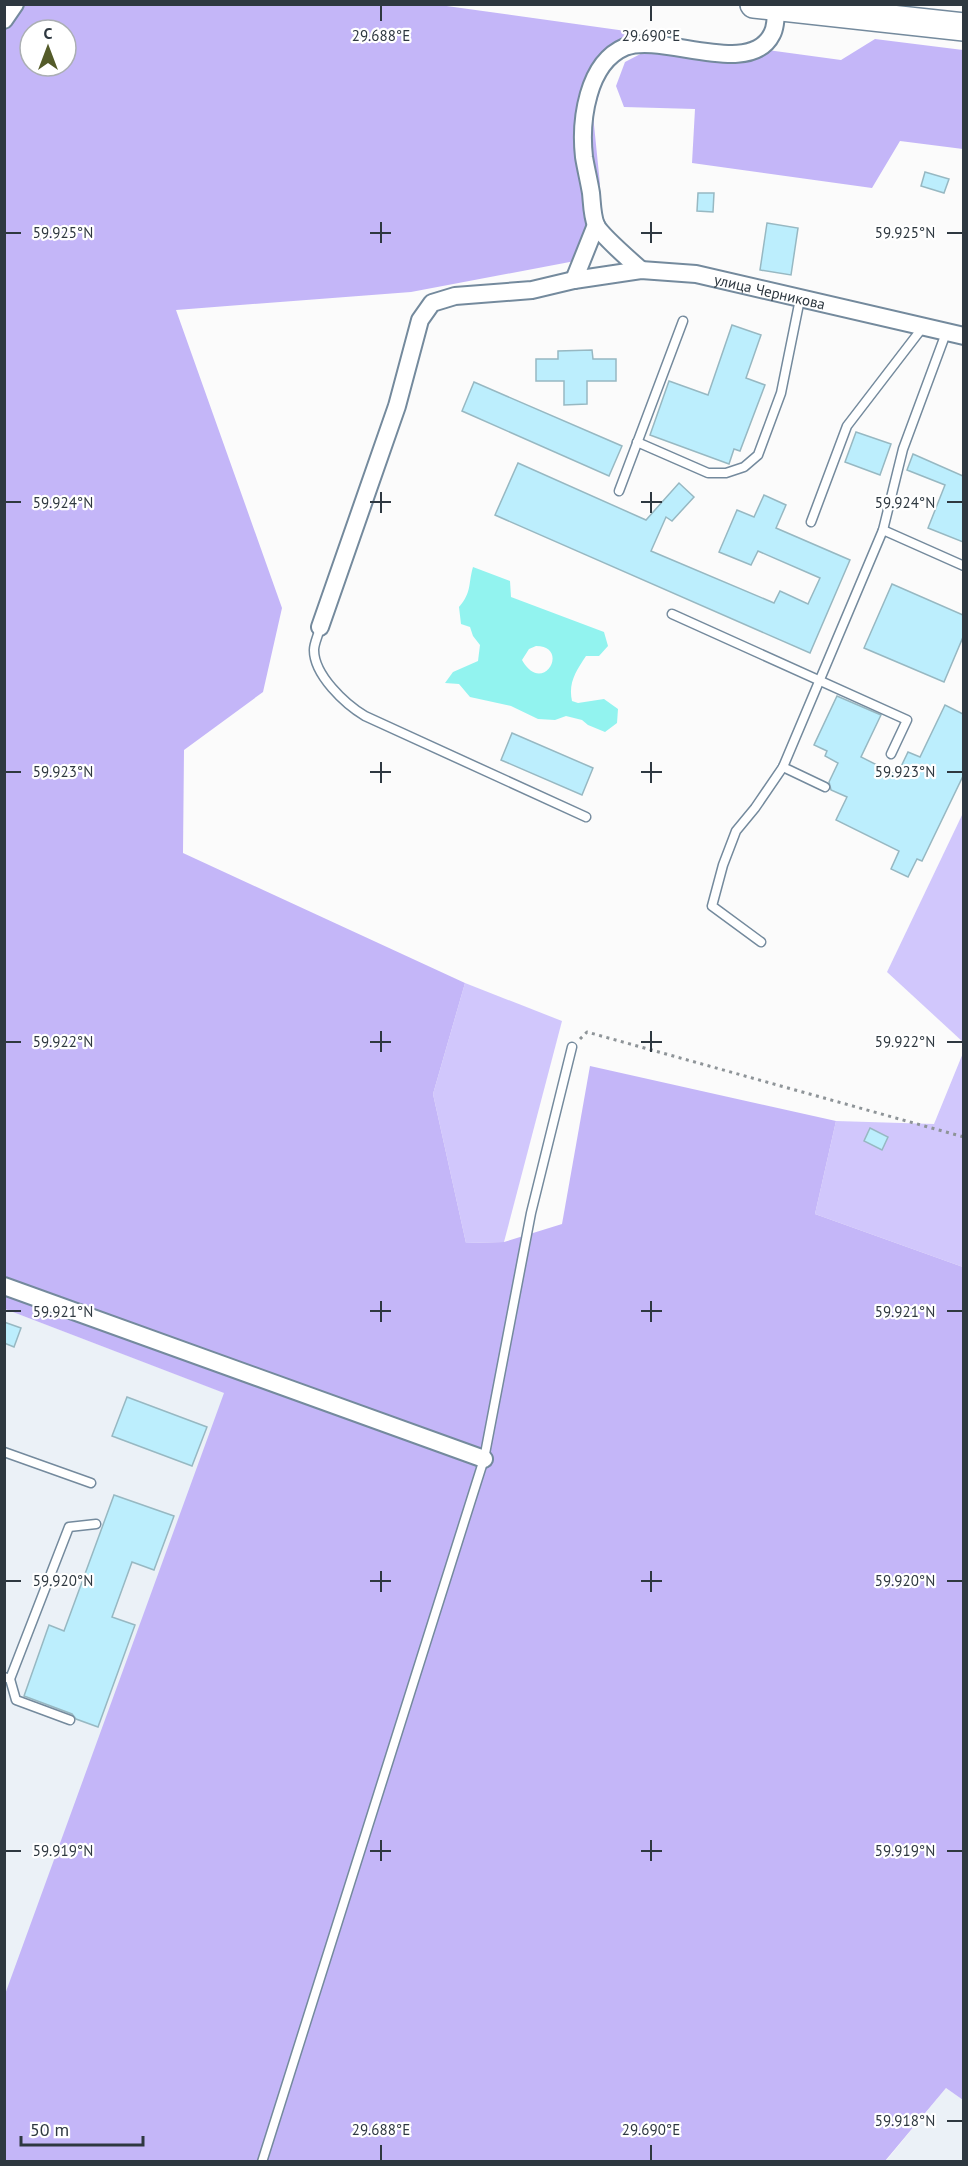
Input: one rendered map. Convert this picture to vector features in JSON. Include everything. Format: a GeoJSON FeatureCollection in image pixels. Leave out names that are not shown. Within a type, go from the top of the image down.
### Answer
{"type":"FeatureCollection","features":[{"type":"Feature","properties":{"kind":"main road"},"geometry":{"type":"LineString","coordinates":[[765,6],[963,27]]}},
{"type":"Feature","properties":{"kind":"street"},"geometry":{"type":"LineString","coordinates":[[4,20],[15,4]]}},
{"type":"Feature","properties":{"kind":"street"},"geometry":{"type":"LineString","coordinates":[[574,280],[596,225],[584,155],[584,119],[591,82],[607,60],[625,47],[651,44],[713,54],[745,52],[766,44],[774,32],[765,6]]}},
{"type":"Feature","properties":{"kind":"street"},"geometry":{"type":"LineString","coordinates":[[596,225],[641,270]]}},
{"type":"Feature","properties":{"kind":"street","name":"улица Черникова"},"geometry":{"type":"LineString","coordinates":[[320,627],[397,406],[420,320],[432,303],[455,297],[532,290],[574,280],[641,270],[696,274],[963,336]]}},
{"type":"Feature","properties":{"kind":"street"},"geometry":{"type":"LineString","coordinates":[[4,1286],[484,1459]]}},
{"type":"Feature","properties":{"kind":"lane"},"geometry":{"type":"LineString","coordinates":[[637,442],[708,473],[726,473],[744,467],[758,455],[781,393],[800,299]]}},
{"type":"Feature","properties":{"kind":"lane"},"geometry":{"type":"LineString","coordinates":[[619,491],[683,321]]}},
{"type":"Feature","properties":{"kind":"lane"},"geometry":{"type":"LineString","coordinates":[[811,522],[847,426],[923,327]]}},
{"type":"Feature","properties":{"kind":"lane"},"geometry":{"type":"LineString","coordinates":[[761,942],[712,906],[723,865],[736,831],[783,767],[821,680],[883,530],[903,449],[946,333]]}},
{"type":"Feature","properties":{"kind":"lane"},"geometry":{"type":"LineString","coordinates":[[883,530],[963,566]]}},
{"type":"Feature","properties":{"kind":"lane"},"geometry":{"type":"LineString","coordinates":[[672,614],[907,720],[891,754]]}},
{"type":"Feature","properties":{"kind":"lane"},"geometry":{"type":"LineString","coordinates":[[320,627],[314,650],[321,672],[347,705],[365,716],[586,816]]}},
{"type":"Feature","properties":{"kind":"lane"},"geometry":{"type":"LineString","coordinates":[[783,767],[825,787]]}},
{"type":"Feature","properties":{"kind":"lane"},"geometry":{"type":"LineString","coordinates":[[262,2162],[484,1459],[531,1213],[572,1047]]}},
{"type":"Feature","properties":{"kind":"lane"},"geometry":{"type":"LineString","coordinates":[[4,1452],[91,1483]]}},
{"type":"Feature","properties":{"kind":"lane"},"geometry":{"type":"LineString","coordinates":[[70,1720],[16,1700],[7,1678],[69,1527],[96,1524]]}},
{"type":"Feature","properties":{"kind":"path"},"geometry":{"type":"LineString","coordinates":[[572,1047],[587,1032],[963,1137]]}},
{"type":"Feature","properties":{"kind":"shaded area"},"geometry":{"type":"Polygon","coordinates":[[[432,4],[633,32],[620,46],[605,74],[593,115],[600,184],[575,261],[411,292],[176,310],[282,608],[263,692],[184,750],[183,853],[465,983],[433,1094],[466,1243],[504,1242],[562,1224],[590,1066],[836,1121],[815,1214],[963,1267],[963,2100],[946,2088],[885,2161],[5,2161],[4,1997],[224,1393],[5,1309],[5,5],[432,4]]]}},
{"type":"Feature","properties":{"kind":"shaded area"},"geometry":{"type":"Polygon","coordinates":[[[875,39],[963,50],[963,149],[900,141],[872,188],[692,163],[695,109],[624,107],[616,86],[625,62],[650,49],[737,46],[841,60],[875,39]]]}},
{"type":"Feature","properties":{"kind":"shaded area"},"geometry":{"type":"Polygon","coordinates":[[[963,813],[963,1042],[887,972],[963,813]]]}},
{"type":"Feature","properties":{"kind":"shaded area"},"geometry":{"type":"Polygon","coordinates":[[[465,983],[562,1021],[504,1242],[466,1243],[433,1094],[465,983]]]}},
{"type":"Feature","properties":{"kind":"shaded area"},"geometry":{"type":"Polygon","coordinates":[[[963,1053],[963,1267],[815,1214],[836,1121],[934,1124],[963,1053]]]}},
{"type":"Feature","properties":{"kind":"shaded area"},"geometry":{"type":"Polygon","coordinates":[[[5,1309],[225,1393],[5,1997],[5,1309]]]}},
{"type":"Feature","properties":{"kind":"shaded area"},"geometry":{"type":"Polygon","coordinates":[[[946,2088],[963,2100],[963,2161],[885,2162],[946,2088]]]}},
{"type":"Feature","properties":{"kind":"water"},"geometry":{"type":"Polygon","coordinates":[[[473,567],[510,581],[511,597],[604,632],[608,646],[599,656],[586,656],[574,677],[571,695],[572,701],[578,703],[604,699],[618,709],[617,723],[605,732],[582,720],[566,716],[555,720],[538,719],[511,706],[470,697],[459,684],[445,683],[453,672],[478,661],[480,645],[470,627],[461,624],[459,607],[468,592],[473,567]],[[536,646],[529,649],[522,660],[530,670],[538,673],[545,672],[550,667],[552,653],[546,648],[536,646]]]}},
{"type":"Feature","properties":{"kind":"building"},"geometry":{"type":"Polygon","coordinates":[[[925,172],[949,179],[944,193],[921,186],[925,172]]]}},
{"type":"Feature","properties":{"kind":"building"},"geometry":{"type":"Polygon","coordinates":[[[698,193],[714,193],[713,212],[697,211],[698,193]]]}},
{"type":"Feature","properties":{"kind":"building"},"geometry":{"type":"Polygon","coordinates":[[[767,223],[798,228],[791,275],[760,270],[767,223]]]}},
{"type":"Feature","properties":{"kind":"building"},"geometry":{"type":"Polygon","coordinates":[[[732,325],[761,335],[746,378],[765,385],[740,451],[734,449],[729,464],[650,435],[669,381],[708,395],[732,325]]]}},
{"type":"Feature","properties":{"kind":"building"},"geometry":{"type":"Polygon","coordinates":[[[592,350],[593,359],[616,359],[616,381],[587,381],[587,404],[564,405],[564,381],[536,381],[536,359],[558,359],[558,351],[592,350]]]}},
{"type":"Feature","properties":{"kind":"building"},"geometry":{"type":"Polygon","coordinates":[[[474,382],[622,446],[609,476],[462,411],[474,382]]]}},
{"type":"Feature","properties":{"kind":"building"},"geometry":{"type":"Polygon","coordinates":[[[856,432],[891,444],[880,475],[845,462],[856,432]]]}},
{"type":"Feature","properties":{"kind":"building"},"geometry":{"type":"Polygon","coordinates":[[[913,454],[963,476],[963,542],[928,528],[945,485],[907,470],[913,454]]]}},
{"type":"Feature","properties":{"kind":"building"},"geometry":{"type":"Polygon","coordinates":[[[518,463],[646,520],[679,483],[694,497],[672,521],[666,517],[651,551],[774,603],[780,591],[808,604],[820,578],[758,551],[751,565],[719,552],[737,510],[754,517],[764,495],[786,505],[776,528],[850,560],[810,653],[495,515],[518,463]]]}},
{"type":"Feature","properties":{"kind":"building"},"geometry":{"type":"Polygon","coordinates":[[[892,584],[963,615],[963,637],[944,682],[864,648],[892,584]]]}},
{"type":"Feature","properties":{"kind":"building"},"geometry":{"type":"Polygon","coordinates":[[[837,696],[881,715],[861,757],[897,775],[908,752],[920,757],[945,705],[963,714],[963,776],[922,861],[917,859],[908,877],[891,869],[899,851],[836,820],[847,797],[831,790],[829,782],[838,763],[825,756],[827,751],[814,745],[837,696]]]}},
{"type":"Feature","properties":{"kind":"building"},"geometry":{"type":"Polygon","coordinates":[[[512,733],[593,768],[582,795],[501,760],[512,733]]]}},
{"type":"Feature","properties":{"kind":"building"},"geometry":{"type":"Polygon","coordinates":[[[870,1128],[888,1137],[882,1150],[864,1141],[870,1128]]]}},
{"type":"Feature","properties":{"kind":"building"},"geometry":{"type":"Polygon","coordinates":[[[4,1322],[21,1328],[14,1347],[4,1343],[4,1322]]]}},
{"type":"Feature","properties":{"kind":"building"},"geometry":{"type":"Polygon","coordinates":[[[127,1397],[207,1427],[192,1466],[112,1436],[127,1397]]]}},
{"type":"Feature","properties":{"kind":"building"},"geometry":{"type":"Polygon","coordinates":[[[114,1495],[174,1516],[154,1570],[132,1562],[112,1617],[135,1625],[98,1727],[76,1719],[72,1714],[24,1696],[49,1625],[64,1631],[114,1495]]]}}]}
